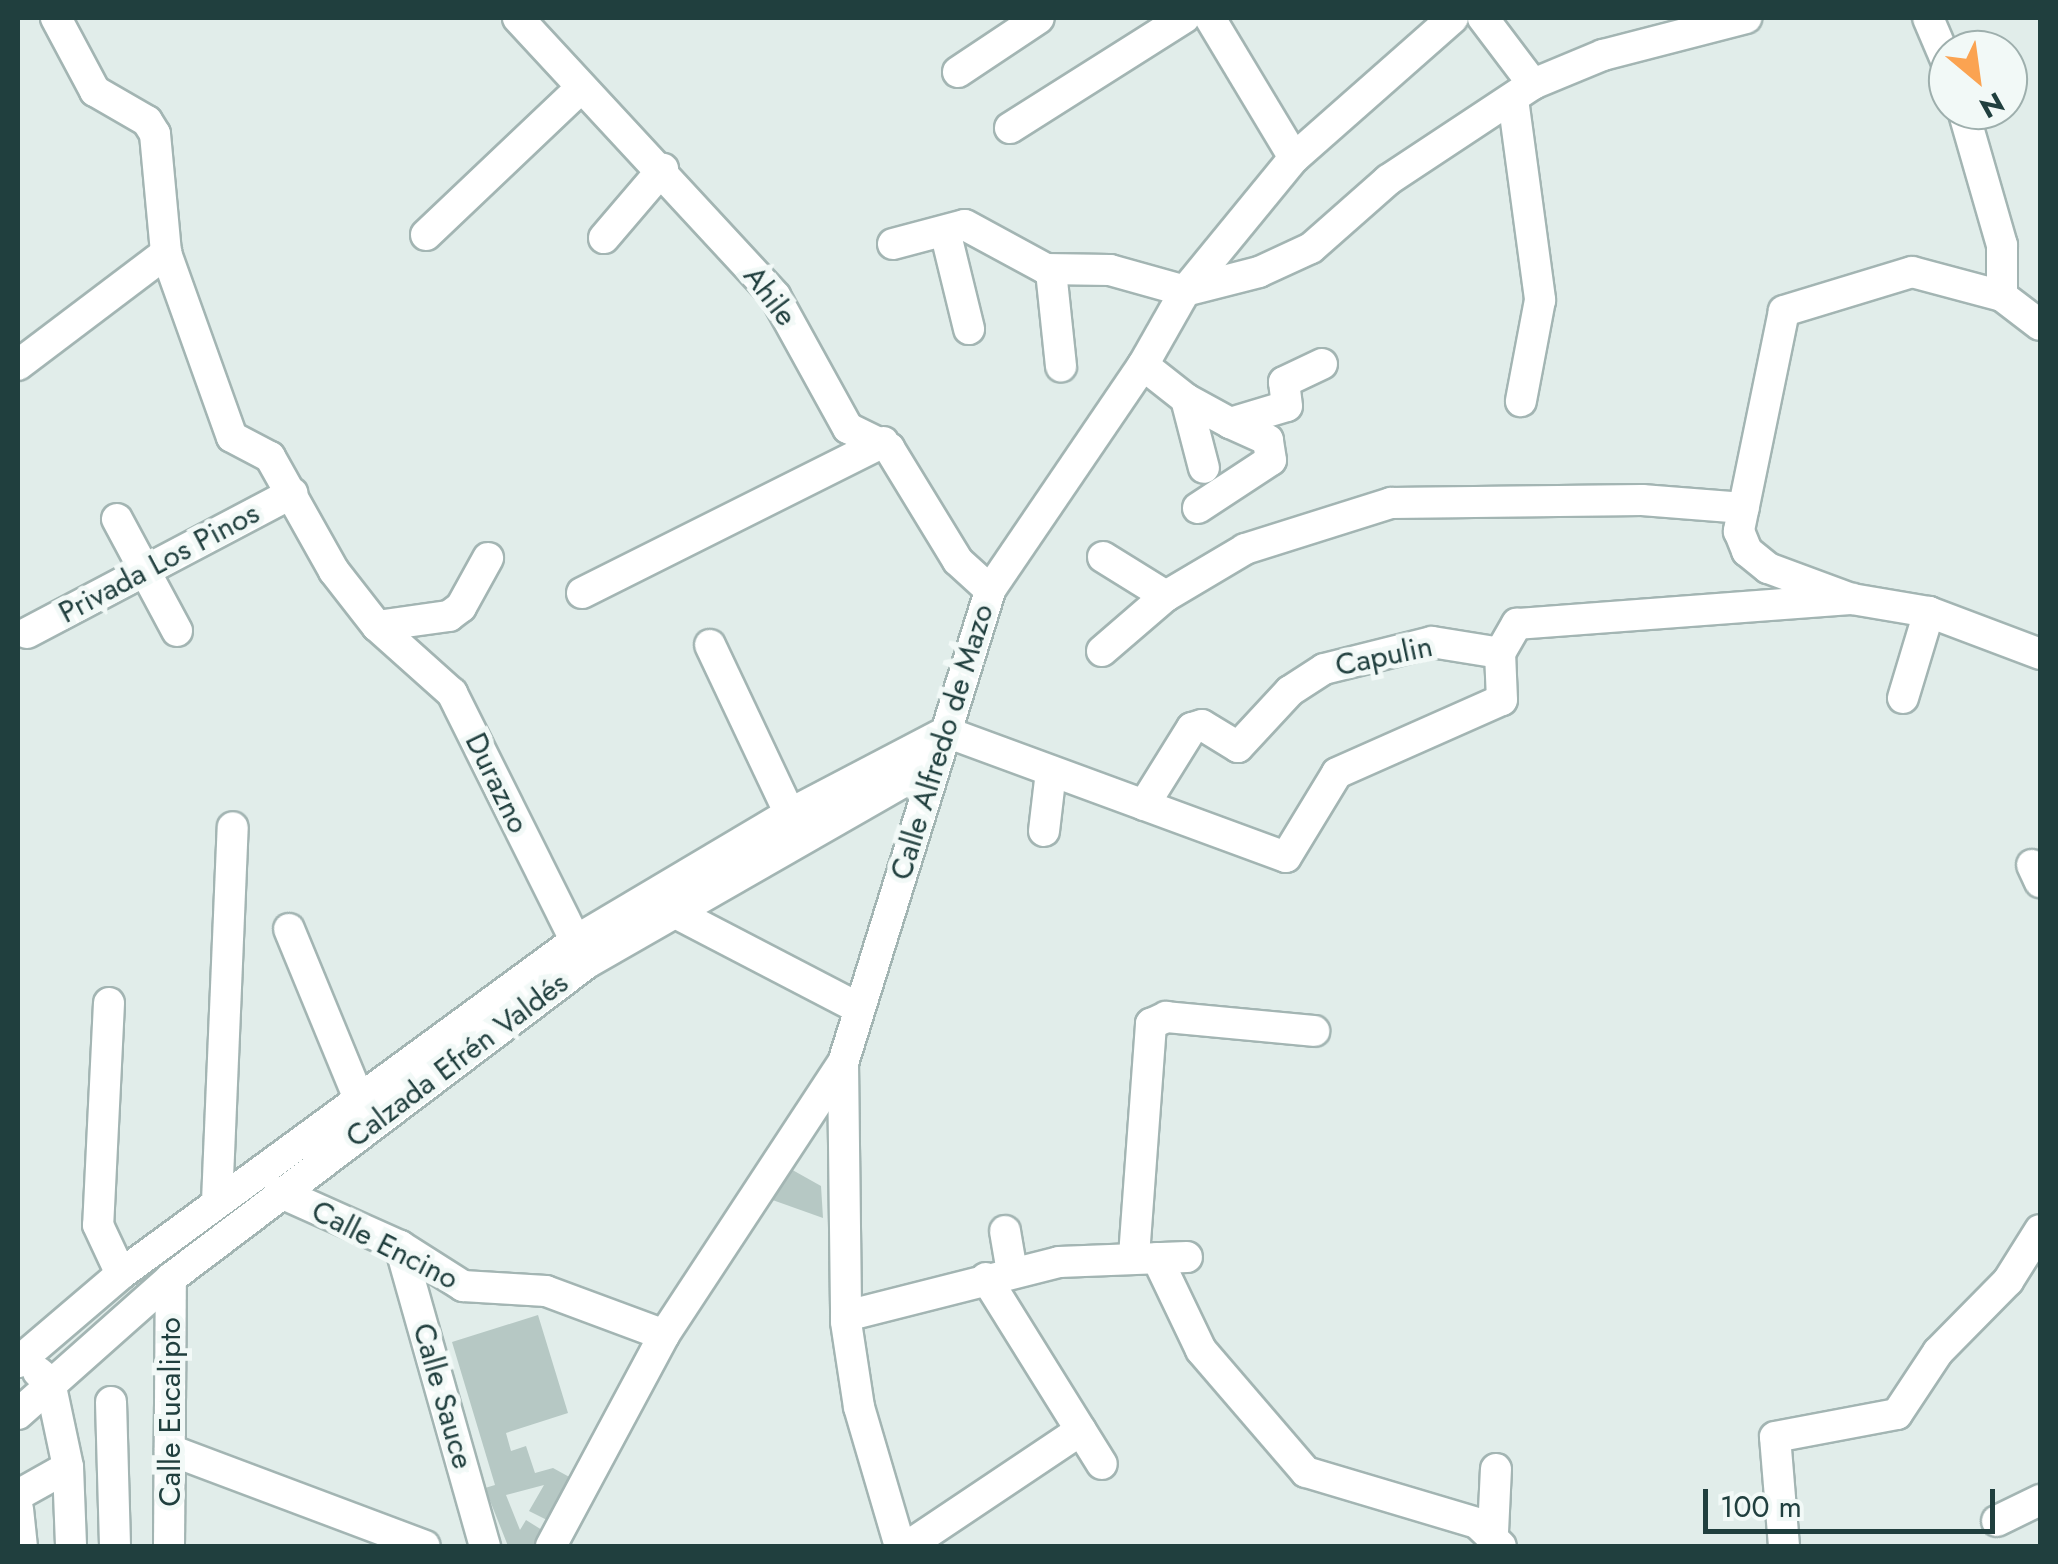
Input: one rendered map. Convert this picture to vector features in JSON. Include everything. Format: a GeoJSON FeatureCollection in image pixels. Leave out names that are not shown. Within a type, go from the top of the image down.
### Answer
{"type":"FeatureCollection","features":[{"type":"Feature","properties":{"kind":"street","name":"Durazno"},"geometry":{"type":"LineString","coordinates":[[56,18],[103,101],[152,127],[166,253],[231,435],[268,455],[324,555],[377,626],[452,694],[581,952]]}},
{"type":"Feature","properties":{"kind":"street","name":"Ahile"},"geometry":{"type":"LineString","coordinates":[[518,18],[581,88],[663,168],[783,306],[848,428],[883,442],[958,560],[990,590]]}},
{"type":"Feature","properties":{"kind":"street"},"geometry":{"type":"LineString","coordinates":[[958,72],[1038,18]]}},
{"type":"Feature","properties":{"kind":"street"},"geometry":{"type":"LineString","coordinates":[[1010,128],[1184,18]]}},
{"type":"Feature","properties":{"kind":"street"},"geometry":{"type":"LineString","coordinates":[[1210,18],[1294,158]]}},
{"type":"Feature","properties":{"kind":"street","name":"Calle Alfredo de Mazo"},"geometry":{"type":"LineString","coordinates":[[551,1546],[664,1335],[843,1063],[990,590],[1143,366],[1185,291],[1294,158],[1453,18]]}},
{"type":"Feature","properties":{"kind":"street"},"geometry":{"type":"LineString","coordinates":[[1482,18],[1523,92],[1540,300],[1521,400]]}},
{"type":"Feature","properties":{"kind":"street"},"geometry":{"type":"LineString","coordinates":[[893,244],[965,225],[992,235],[1022,261],[1052,271],[1100,268],[1185,291],[1258,272],[1311,248],[1388,180],[1523,92],[1603,56],[1746,18]]}},
{"type":"Feature","properties":{"kind":"street"},"geometry":{"type":"LineString","coordinates":[[426,235],[581,88]]}},
{"type":"Feature","properties":{"kind":"street"},"geometry":{"type":"LineString","coordinates":[[1969,130],[2002,244],[2002,296]]}},
{"type":"Feature","properties":{"kind":"street"},"geometry":{"type":"LineString","coordinates":[[604,238],[663,168]]}},
{"type":"Feature","properties":{"kind":"street"},"geometry":{"type":"LineString","coordinates":[[945,231],[969,328]]}},
{"type":"Feature","properties":{"kind":"street"},"geometry":{"type":"LineString","coordinates":[[18,364],[166,253]]}},
{"type":"Feature","properties":{"kind":"street"},"geometry":{"type":"LineString","coordinates":[[1052,271],[1061,366]]}},
{"type":"Feature","properties":{"kind":"street"},"geometry":{"type":"LineString","coordinates":[[2040,325],[2002,296],[1906,272],[1782,313],[1740,538],[1759,563],[1852,599],[1929,612],[2040,654]]}},
{"type":"Feature","properties":{"kind":"street"},"geometry":{"type":"LineString","coordinates":[[1230,423],[1286,406],[1284,382],[1322,364]]}},
{"type":"Feature","properties":{"kind":"street"},"geometry":{"type":"LineString","coordinates":[[1143,366],[1186,399],[1268,440],[1271,460],[1198,508]]}},
{"type":"Feature","properties":{"kind":"street"},"geometry":{"type":"LineString","coordinates":[[1186,399],[1204,468]]}},
{"type":"Feature","properties":{"kind":"street"},"geometry":{"type":"LineString","coordinates":[[582,593],[883,442]]}},
{"type":"Feature","properties":{"kind":"street","name":"Privada Los Pinos"},"geometry":{"type":"LineString","coordinates":[[27,633],[292,494]]}},
{"type":"Feature","properties":{"kind":"street"},"geometry":{"type":"LineString","coordinates":[[1102,651],[1166,596],[1245,549],[1391,503],[1642,500],[1744,508]]}},
{"type":"Feature","properties":{"kind":"street"},"geometry":{"type":"LineString","coordinates":[[117,520],[176,631]]}},
{"type":"Feature","properties":{"kind":"street"},"geometry":{"type":"LineString","coordinates":[[1103,557],[1166,596]]}},
{"type":"Feature","properties":{"kind":"street"},"geometry":{"type":"LineString","coordinates":[[377,626],[449,616],[462,607],[488,558]]}},
{"type":"Feature","properties":{"kind":"street"},"geometry":{"type":"LineString","coordinates":[[946,732],[1289,856],[1336,773],[1502,700],[1500,653],[1524,622],[1852,599]]}},
{"type":"Feature","properties":{"kind":"street"},"geometry":{"type":"LineString","coordinates":[[1903,698],[1929,612]]}},
{"type":"Feature","properties":{"kind":"street","name":"Capulin"},"geometry":{"type":"LineString","coordinates":[[1144,805],[1195,726],[1238,746],[1290,691],[1324,669],[1432,642],[1500,653]]}},
{"type":"Feature","properties":{"kind":"street"},"geometry":{"type":"LineString","coordinates":[[710,645],[794,825]]}},
{"type":"Feature","properties":{"kind":"street","name":"Calzada Efrén Valdés"},"geometry":{"type":"LineString","coordinates":[[18,1414],[170,1278],[280,1192],[417,1073],[581,952],[946,732]]}},
{"type":"Feature","properties":{"kind":"street","name":"Calzada Efrén Valdés"},"geometry":{"type":"LineString","coordinates":[[581,952],[672,911],[794,825],[936,763]]}},
{"type":"Feature","properties":{"kind":"street"},"geometry":{"type":"LineString","coordinates":[[1044,831],[1051,771]]}},
{"type":"Feature","properties":{"kind":"street"},"geometry":{"type":"LineString","coordinates":[[217,1202],[233,827]]}},
{"type":"Feature","properties":{"kind":"street"},"geometry":{"type":"LineString","coordinates":[[672,911],[858,1008]]}},
{"type":"Feature","properties":{"kind":"street"},"geometry":{"type":"LineString","coordinates":[[289,929],[360,1099]]}},
{"type":"Feature","properties":{"kind":"street"},"geometry":{"type":"LineString","coordinates":[[109,1003],[98,1225],[121,1274]]}},
{"type":"Feature","properties":{"kind":"street"},"geometry":{"type":"LineString","coordinates":[[1314,1031],[1166,1017],[1151,1024],[1159,1257],[1201,1350],[1306,1472],[1497,1539],[1496,1469]]}},
{"type":"Feature","properties":{"kind":"street"},"geometry":{"type":"LineString","coordinates":[[843,1063],[846,1316],[860,1407],[900,1546]]}},
{"type":"Feature","properties":{"kind":"street","name":"Calzada Efrén Valdés"},"geometry":{"type":"LineString","coordinates":[[20,1359],[121,1274],[217,1202],[360,1099],[417,1073]]}},
{"type":"Feature","properties":{"kind":"street","name":"Calle Encino"},"geometry":{"type":"LineString","coordinates":[[280,1192],[400,1246],[467,1288],[546,1291],[664,1335]]}},
{"type":"Feature","properties":{"kind":"street"},"geometry":{"type":"LineString","coordinates":[[1784,1546],[1776,1437],[1896,1414],[1938,1352],[2002,1289],[2040,1230]]}},
{"type":"Feature","properties":{"kind":"street"},"geometry":{"type":"LineString","coordinates":[[1006,1231],[999,1275],[1102,1464]]}},
{"type":"Feature","properties":{"kind":"street","name":"Calle Sauce"},"geometry":{"type":"LineString","coordinates":[[400,1246],[485,1546]]}},
{"type":"Feature","properties":{"kind":"street"},"geometry":{"type":"LineString","coordinates":[[846,1316],[999,1275],[1159,1257]]}},
{"type":"Feature","properties":{"kind":"street","name":"Calle Eucalipto"},"geometry":{"type":"LineString","coordinates":[[169,1546],[170,1278]]}},
{"type":"Feature","properties":{"kind":"street"},"geometry":{"type":"LineString","coordinates":[[20,1359],[50,1382],[68,1467],[71,1546]]}},
{"type":"Feature","properties":{"kind":"street"},"geometry":{"type":"LineString","coordinates":[[111,1402],[114,1546]]}},
{"type":"Feature","properties":{"kind":"street"},"geometry":{"type":"LineString","coordinates":[[908,1546],[1081,1430]]}},
{"type":"Feature","properties":{"kind":"street"},"geometry":{"type":"LineString","coordinates":[[170,1450],[342,1534],[424,1546]]}},
{"type":"Feature","properties":{"kind":"street"},"geometry":{"type":"LineString","coordinates":[[18,1495],[68,1467]]}},
{"type":"Feature","properties":{"kind":"street"},"geometry":{"type":"LineString","coordinates":[[1997,1520],[2040,1500]]}},
{"type":"Feature","properties":{"kind":"street"},"geometry":{"type":"LineString","coordinates":[[18,1509],[22,1546]]}},
{"type":"Feature","properties":{"kind":"building"},"geometry":{"type":"Polygon","coordinates":[[[780,1163],[821,1186],[823,1218],[761,1196],[780,1163]]]}},
{"type":"Feature","properties":{"kind":"building"},"geometry":{"type":"Polygon","coordinates":[[[538,1315],[568,1413],[506,1433],[511,1451],[526,1446],[535,1473],[553,1468],[573,1479],[549,1521],[529,1511],[544,1485],[506,1495],[520,1530],[526,1520],[542,1530],[533,1546],[508,1546],[485,1488],[495,1485],[452,1342],[538,1315]]]}}]}
